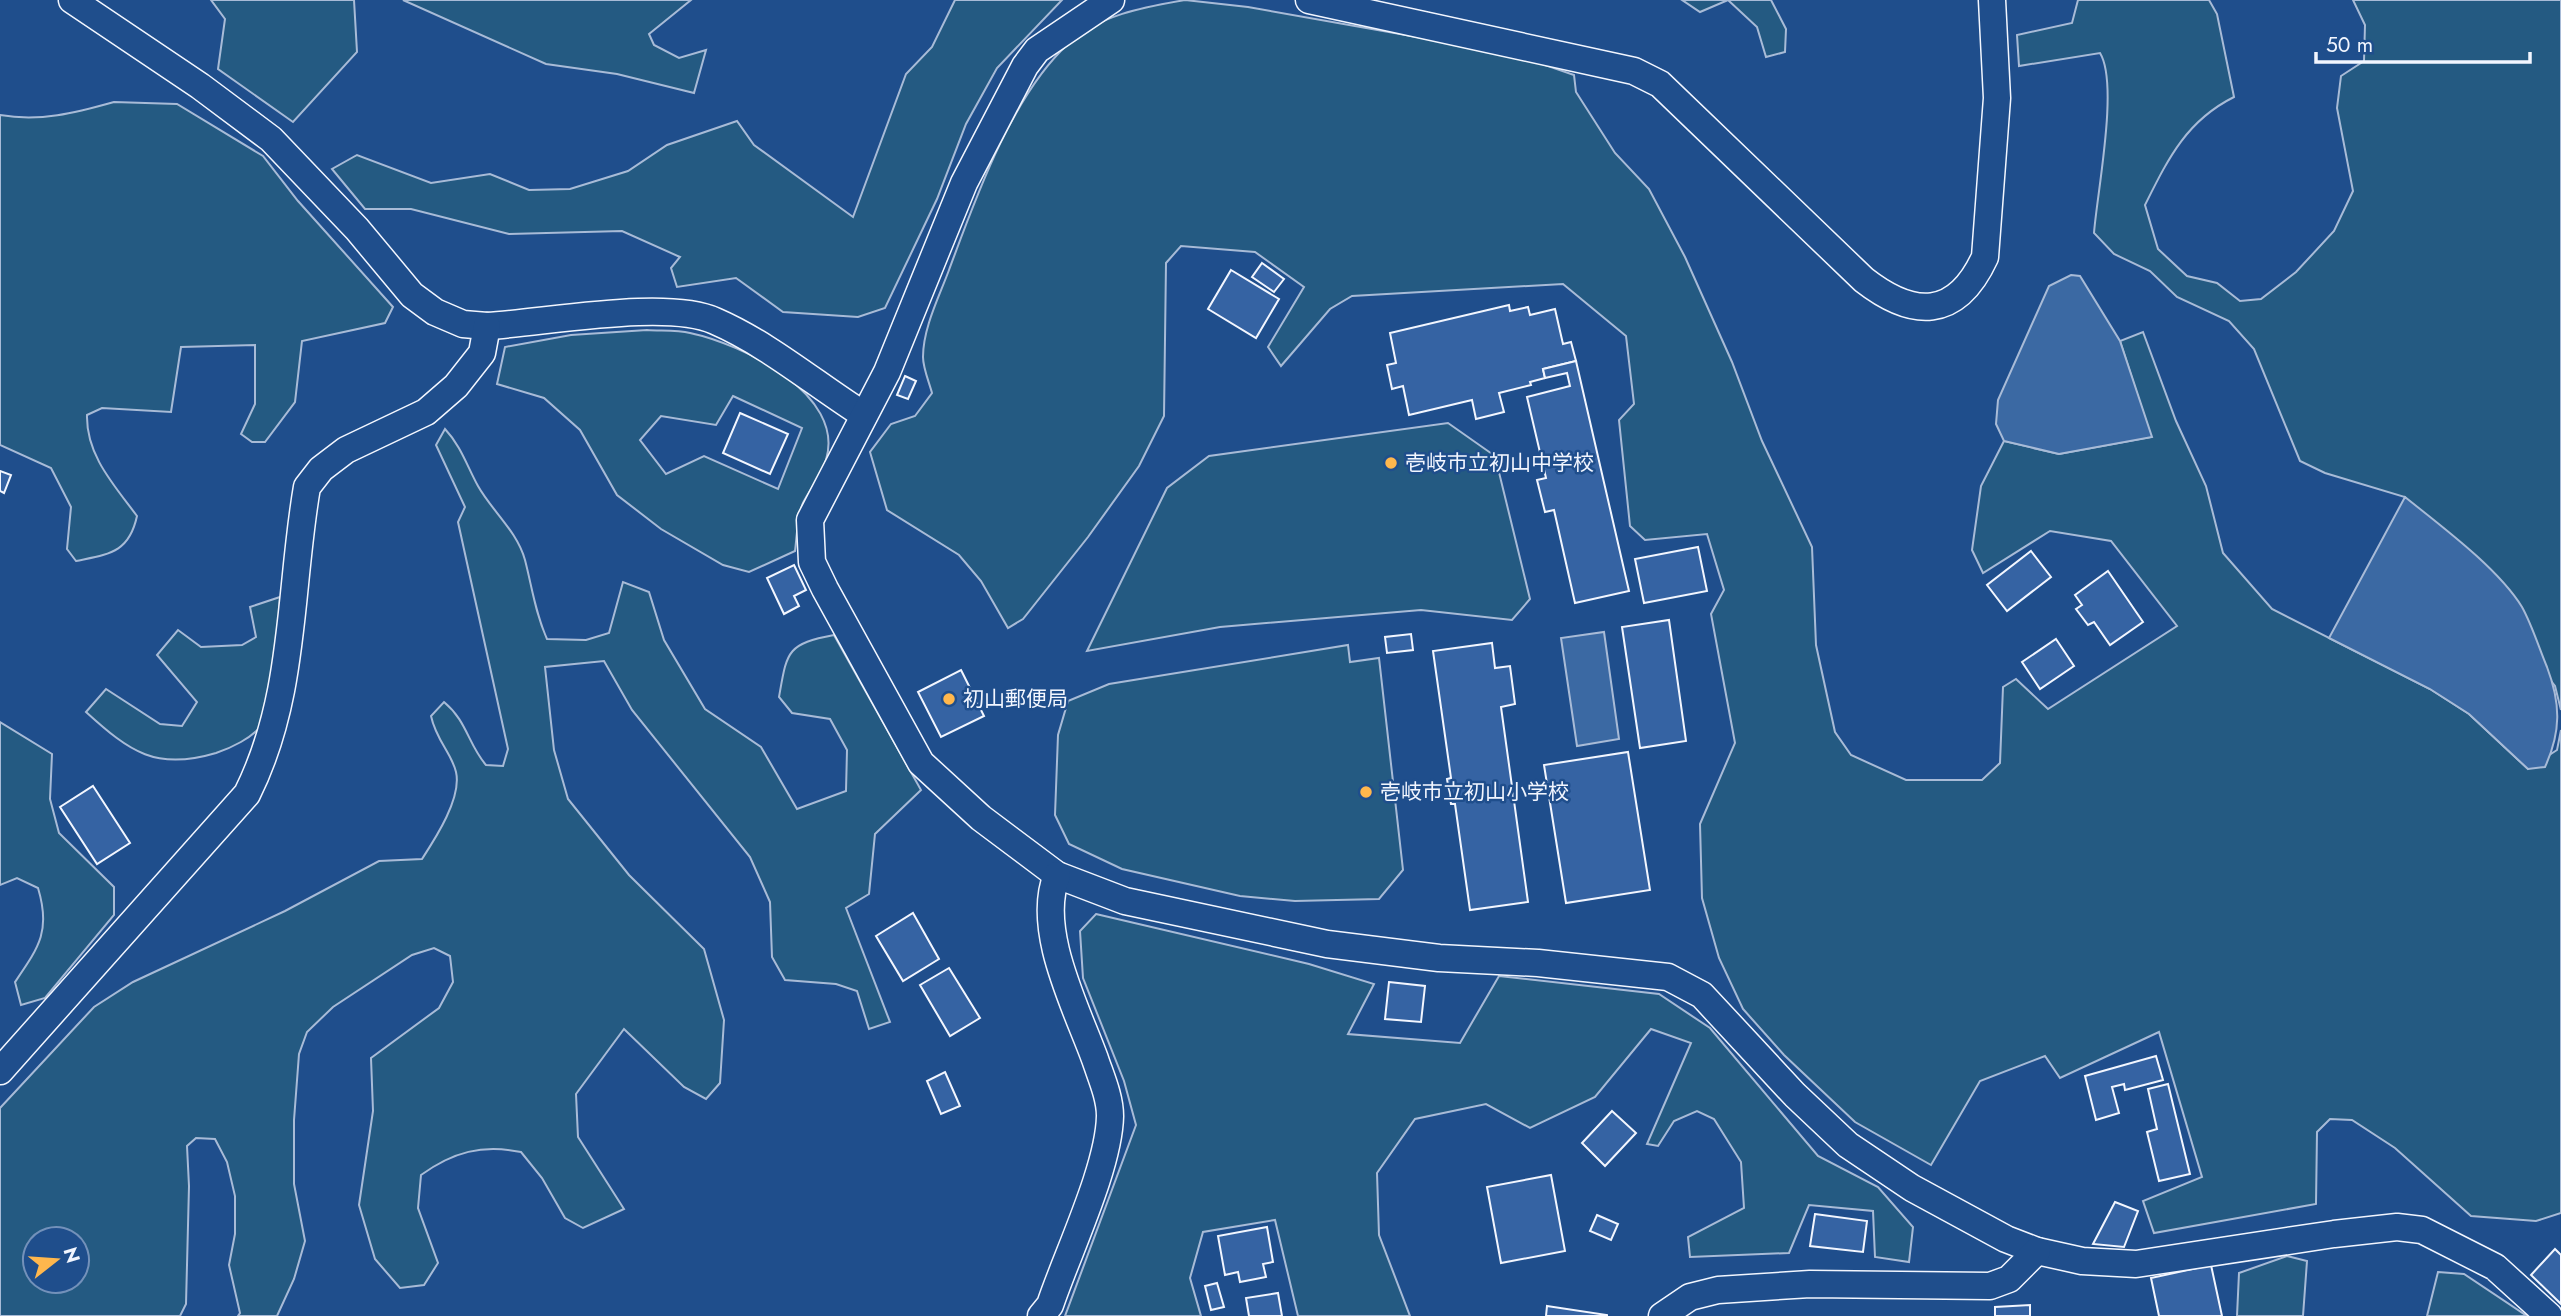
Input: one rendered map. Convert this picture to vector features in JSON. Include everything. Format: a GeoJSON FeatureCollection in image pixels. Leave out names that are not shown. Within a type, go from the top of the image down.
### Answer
{"type":"FeatureCollection","features":[{"type":"Feature","properties":{"kind":"street"},"geometry":{"type":"LineString","coordinates":[[72,0],[200,86],[271,139],[357,229],[412,295],[435,312],[463,324],[487,326],[677,312],[713,320],[761,346],[864,415]]}},
{"type":"Feature","properties":{"kind":"street"},"geometry":{"type":"LineString","coordinates":[[1111,0],[1047,43],[1025,66],[964,183],[887,372],[810,520],[812,562],[921,763],[981,818],[1057,875],[1125,901],[1327,944],[1438,958],[1538,964],[1668,978],[1702,995],[1795,1096],[1848,1145],[1912,1188],[2006,1239],[2037,1251],[2082,1261],[2136,1264],[2334,1234],[2397,1227],[2422,1230],[2495,1267],[2549,1316]]}},
{"type":"Feature","properties":{"kind":"street"},"geometry":{"type":"LineString","coordinates":[[1309,0],[1634,71],[1660,84],[1864,280],[1907,307],[1928,308],[1962,291],[1975,278],[1985,257],[1997,98],[1992,0]]}},
{"type":"Feature","properties":{"kind":"street"},"geometry":{"type":"LineString","coordinates":[[0,1071],[247,794],[264,761],[286,680],[307,486],[321,469],[346,450],[426,412],[456,386],[482,353],[487,326]]}},
{"type":"Feature","properties":{"kind":"street"},"geometry":{"type":"LineString","coordinates":[[1041,1316],[1050,1306],[1099,1169],[1110,1116],[1105,1088],[1062,969],[1050,921],[1049,894],[1057,875]]}},
{"type":"Feature","properties":{"kind":"street"},"geometry":{"type":"LineString","coordinates":[[1662,1316],[1690,1297],[1718,1290],[1810,1284],[1990,1286],[2009,1279],[2037,1251]]}},
{"type":"Feature","properties":{"kind":"shaded area"},"geometry":{"type":"Polygon","coordinates":[[[211,0],[354,0],[357,52],[293,122],[218,69],[225,19],[211,0]]]}},
{"type":"Feature","properties":{"kind":"shaded area"},"geometry":{"type":"Polygon","coordinates":[[[403,0],[691,0],[649,34],[654,45],[679,58],[706,50],[694,93],[617,74],[546,64],[403,0]]]}},
{"type":"Feature","properties":{"kind":"shaded area"},"geometry":{"type":"Polygon","coordinates":[[[955,0],[1062,0],[997,68],[966,124],[937,199],[885,308],[858,317],[783,312],[736,278],[677,287],[671,268],[680,257],[622,231],[509,234],[411,209],[365,209],[332,169],[357,155],[431,183],[490,174],[529,190],[570,189],[628,171],[667,145],[737,121],[754,145],[853,217],[906,74],[932,47],[955,0]]]}},
{"type":"Feature","properties":{"kind":"shaded area"},"geometry":{"type":"Polygon","coordinates":[[[1185,0],[1248,7],[1513,54],[1574,75],[1576,92],[1615,153],[1649,189],[1685,257],[1732,362],[1762,441],[1812,547],[1816,645],[1835,732],[1851,755],[1906,780],[1982,780],[2000,763],[2003,687],[2016,679],[2048,709],[2177,626],[2111,541],[2050,531],[1983,573],[1972,550],[1981,486],[2004,441],[2059,454],[2151,437],[2120,341],[2143,332],[2176,421],[2206,486],[2223,553],[2272,609],[2430,689],[2469,714],[2528,769],[2557,750],[2561,730],[2561,1213],[2536,1221],[2471,1216],[2395,1148],[2352,1120],[2330,1119],[2317,1132],[2316,1204],[2154,1233],[2143,1201],[2202,1177],[2159,1032],[2060,1078],[2045,1056],[1980,1081],[1931,1165],[1855,1122],[1784,1055],[1743,1009],[1719,958],[1702,898],[1700,824],[1735,743],[1711,614],[1724,590],[1707,534],[1645,540],[1630,526],[1619,420],[1634,404],[1626,336],[1563,284],[1352,296],[1330,309],[1281,366],[1268,347],[1304,287],[1255,252],[1181,246],[1166,263],[1164,416],[1139,466],[1088,537],[1023,619],[1008,628],[981,581],[959,555],[887,510],[870,452],[891,424],[915,416],[932,393],[923,357],[936,302],[983,182],[1029,92],[1067,45],[1093,26],[1138,9],[1185,0]]]}},
{"type":"Feature","properties":{"kind":"shaded area"},"geometry":{"type":"Polygon","coordinates":[[[1682,0],[1728,0],[1700,12],[1682,0]]]}},
{"type":"Feature","properties":{"kind":"shaded area"},"geometry":{"type":"Polygon","coordinates":[[[1728,0],[1771,0],[1786,29],[1785,52],[1766,57],[1757,27],[1728,0]]]}},
{"type":"Feature","properties":{"kind":"shaded area"},"geometry":{"type":"Polygon","coordinates":[[[2078,0],[2209,0],[2217,14],[2234,97],[2203,118],[2180,143],[2145,205],[2158,249],[2187,276],[2217,283],[2240,301],[2261,299],[2296,272],[2334,231],[2353,191],[2337,108],[2341,76],[2364,61],[2365,25],[2353,0],[2561,0],[2561,710],[2555,686],[2405,497],[2325,473],[2300,461],[2254,349],[2229,321],[2177,297],[2150,271],[2114,254],[2094,233],[2108,89],[2100,53],[2019,66],[2017,35],[2072,23],[2078,0]]]}},
{"type":"Feature","properties":{"kind":"shaded area"},"geometry":{"type":"Polygon","coordinates":[[[114,102],[177,104],[263,156],[298,201],[393,307],[385,323],[302,341],[295,402],[265,442],[252,442],[241,434],[255,404],[255,345],[181,347],[171,412],[102,408],[87,415],[88,430],[96,456],[137,516],[129,538],[123,545],[108,553],[76,561],[67,549],[71,507],[51,468],[0,445],[0,115],[43,117],[114,102]]]}},
{"type":"Feature","properties":{"kind":"shaded area"},"geometry":{"type":"Polygon","coordinates":[[[2071,275],[2080,276],[2120,341],[2152,437],[2059,454],[2004,441],[1996,424],[1998,400],[2049,286],[2071,275]]]}},
{"type":"Feature","properties":{"kind":"shaded area"},"geometry":{"type":"Polygon","coordinates":[[[647,330],[690,333],[736,348],[761,361],[785,376],[805,394],[820,414],[828,436],[824,466],[801,508],[795,551],[749,572],[723,565],[661,529],[617,495],[580,430],[544,398],[497,384],[505,347],[571,335],[647,330]],[[733,396],[716,425],[661,416],[640,440],[666,474],[704,456],[778,489],[802,428],[733,396]]]}},
{"type":"Feature","properties":{"kind":"shaded area"},"geometry":{"type":"Polygon","coordinates":[[[1448,423],[1495,456],[1530,599],[1512,620],[1421,610],[1220,627],[1087,651],[1167,488],[1209,456],[1448,423]]]}},
{"type":"Feature","properties":{"kind":"shaded area"},"geometry":{"type":"Polygon","coordinates":[[[445,429],[460,449],[478,486],[521,550],[547,639],[586,640],[609,633],[623,582],[649,592],[664,640],[705,709],[761,747],[797,809],[846,791],[847,750],[830,719],[792,713],[779,697],[784,670],[792,652],[806,642],[834,635],[921,790],[875,834],[869,894],[846,908],[890,1022],[869,1029],[857,991],[836,984],[785,980],[772,957],[770,902],[750,857],[632,710],[604,661],[545,667],[554,750],[568,799],[629,875],[704,949],[724,1020],[720,1083],[706,1099],[684,1087],[624,1029],[576,1094],[578,1137],[624,1209],[583,1228],[565,1218],[542,1178],[521,1152],[493,1149],[468,1152],[421,1175],[418,1208],[438,1263],[424,1285],[400,1288],[375,1259],[359,1205],[373,1111],[371,1058],[439,1008],[453,982],[450,956],[434,948],[412,955],[333,1007],[307,1032],[299,1054],[294,1120],[294,1184],[305,1241],[294,1279],[277,1316],[238,1316],[240,1313],[229,1265],[235,1234],[235,1196],[227,1162],[215,1139],[196,1138],[187,1146],[189,1186],[186,1304],[180,1316],[0,1316],[0,1108],[94,1007],[133,982],[285,911],[379,861],[422,859],[446,818],[457,782],[454,765],[436,732],[431,716],[444,702],[458,717],[486,765],[503,766],[508,749],[458,522],[465,507],[436,445],[445,429]]]}},
{"type":"Feature","properties":{"kind":"shaded area"},"geometry":{"type":"Polygon","coordinates":[[[2405,497],[2452,534],[2499,577],[2526,614],[2552,680],[2557,706],[2554,742],[2545,767],[2528,769],[2469,714],[2430,689],[2329,638],[2405,497]]]}},
{"type":"Feature","properties":{"kind":"shaded area"},"geometry":{"type":"Polygon","coordinates":[[[280,597],[274,683],[267,715],[258,730],[241,742],[216,753],[195,758],[160,758],[145,754],[116,738],[86,712],[106,689],[160,724],[182,726],[197,702],[157,655],[178,630],[201,647],[242,645],[256,637],[250,607],[280,597]]]}},
{"type":"Feature","properties":{"kind":"shaded area"},"geometry":{"type":"Polygon","coordinates":[[[1604,632],[1619,739],[1577,746],[1561,638],[1604,632]]]}},
{"type":"Feature","properties":{"kind":"shaded area"},"geometry":{"type":"Polygon","coordinates":[[[1348,645],[1350,662],[1379,658],[1403,870],[1379,899],[1295,901],[1240,896],[1122,869],[1069,844],[1055,815],[1058,735],[1068,701],[1109,684],[1348,645]]]}},
{"type":"Feature","properties":{"kind":"shaded area"},"geometry":{"type":"Polygon","coordinates":[[[0,722],[52,754],[50,799],[59,833],[114,887],[114,915],[45,998],[21,1005],[15,982],[36,948],[43,927],[43,916],[38,888],[17,878],[0,885],[0,722]]]}},
{"type":"Feature","properties":{"kind":"shaded area"},"geometry":{"type":"Polygon","coordinates":[[[1096,914],[1309,964],[1374,984],[1348,1034],[1460,1043],[1499,976],[1659,994],[1710,1028],[1818,1156],[1878,1187],[1913,1227],[1909,1262],[1875,1257],[1873,1211],[1809,1205],[1789,1253],[1690,1257],[1688,1237],[1744,1208],[1741,1162],[1714,1119],[1697,1111],[1674,1121],[1658,1146],[1647,1144],[1691,1043],[1651,1029],[1595,1097],[1530,1128],[1486,1104],[1415,1119],[1377,1173],[1379,1235],[1410,1316],[1298,1316],[1275,1220],[1203,1232],[1190,1278],[1201,1316],[1065,1316],[1136,1125],[1124,1081],[1083,978],[1080,931],[1096,914]]]}},
{"type":"Feature","properties":{"kind":"shaded area"},"geometry":{"type":"Polygon","coordinates":[[[2287,1256],[2307,1261],[2303,1316],[2237,1316],[2239,1273],[2287,1256]]]}},
{"type":"Feature","properties":{"kind":"shaded area"},"geometry":{"type":"Polygon","coordinates":[[[2438,1272],[2464,1274],[2527,1316],[2427,1316],[2438,1272]]]}},
{"type":"Feature","properties":{"kind":"building"},"geometry":{"type":"Polygon","coordinates":[[[1262,263],[1284,279],[1274,292],[1252,277],[1262,263]]]}},
{"type":"Feature","properties":{"kind":"building"},"geometry":{"type":"Polygon","coordinates":[[[1231,270],[1279,299],[1256,338],[1208,309],[1231,270]]]}},
{"type":"Feature","properties":{"kind":"building"},"geometry":{"type":"Polygon","coordinates":[[[1509,305],[1510,311],[1528,307],[1530,315],[1555,309],[1563,344],[1571,342],[1576,361],[1543,369],[1545,378],[1530,382],[1531,385],[1499,393],[1504,412],[1476,419],[1472,400],[1409,415],[1403,386],[1392,389],[1387,365],[1396,363],[1390,333],[1509,305]]]}},
{"type":"Feature","properties":{"kind":"building"},"geometry":{"type":"Polygon","coordinates":[[[1576,361],[1629,591],[1575,603],[1554,510],[1545,512],[1537,480],[1546,478],[1527,397],[1570,386],[1567,373],[1545,378],[1543,369],[1576,361]]]}},
{"type":"Feature","properties":{"kind":"building"},"geometry":{"type":"Polygon","coordinates":[[[905,376],[916,381],[908,399],[897,395],[905,376]]]}},
{"type":"Feature","properties":{"kind":"building"},"geometry":{"type":"Polygon","coordinates":[[[740,413],[788,434],[770,474],[723,453],[740,413]]]}},
{"type":"Feature","properties":{"kind":"building"},"geometry":{"type":"Polygon","coordinates":[[[0,471],[11,475],[4,493],[0,491],[0,471]]]}},
{"type":"Feature","properties":{"kind":"building"},"geometry":{"type":"Polygon","coordinates":[[[1698,547],[1707,591],[1644,603],[1635,559],[1698,547]]]}},
{"type":"Feature","properties":{"kind":"building"},"geometry":{"type":"Polygon","coordinates":[[[2031,551],[2051,577],[2007,611],[1987,585],[2031,551]]]}},
{"type":"Feature","properties":{"kind":"building"},"geometry":{"type":"Polygon","coordinates":[[[794,565],[806,590],[794,596],[799,606],[784,614],[767,578],[794,565]]]}},
{"type":"Feature","properties":{"kind":"building"},"geometry":{"type":"Polygon","coordinates":[[[2108,571],[2143,622],[2110,645],[2094,622],[2088,625],[2076,609],[2082,605],[2075,595],[2108,571]]]}},
{"type":"Feature","properties":{"kind":"building"},"geometry":{"type":"Polygon","coordinates":[[[1669,620],[1686,741],[1640,748],[1622,627],[1669,620]]]}},
{"type":"Feature","properties":{"kind":"building"},"geometry":{"type":"Polygon","coordinates":[[[1411,634],[1413,650],[1387,653],[1385,637],[1411,634]]]}},
{"type":"Feature","properties":{"kind":"building"},"geometry":{"type":"Polygon","coordinates":[[[2056,639],[2074,666],[2040,689],[2022,662],[2056,639]]]}},
{"type":"Feature","properties":{"kind":"building"},"geometry":{"type":"Polygon","coordinates":[[[1492,643],[1495,668],[1510,666],[1515,704],[1501,707],[1528,902],[1470,910],[1455,804],[1451,804],[1447,779],[1451,778],[1433,651],[1492,643]]]}},
{"type":"Feature","properties":{"kind":"building"},"geometry":{"type":"Polygon","coordinates":[[[961,670],[984,716],[941,737],[918,692],[961,670]]]}},
{"type":"Feature","properties":{"kind":"building"},"geometry":{"type":"Polygon","coordinates":[[[1628,752],[1650,890],[1566,903],[1544,765],[1628,752]]]}},
{"type":"Feature","properties":{"kind":"building"},"geometry":{"type":"Polygon","coordinates":[[[93,786],[130,843],[97,864],[60,807],[93,786]]]}},
{"type":"Feature","properties":{"kind":"building"},"geometry":{"type":"Polygon","coordinates":[[[913,913],[939,959],[903,981],[876,936],[913,913]]]}},
{"type":"Feature","properties":{"kind":"building"},"geometry":{"type":"Polygon","coordinates":[[[949,968],[980,1018],[950,1036],[920,985],[949,968]]]}},
{"type":"Feature","properties":{"kind":"building"},"geometry":{"type":"Polygon","coordinates":[[[1389,982],[1425,986],[1421,1022],[1385,1019],[1389,982]]]}},
{"type":"Feature","properties":{"kind":"building"},"geometry":{"type":"Polygon","coordinates":[[[2156,1056],[2163,1080],[2125,1090],[2124,1084],[2112,1087],[2119,1113],[2096,1120],[2085,1076],[2156,1056]]]}},
{"type":"Feature","properties":{"kind":"building"},"geometry":{"type":"Polygon","coordinates":[[[945,1072],[960,1106],[941,1114],[927,1081],[945,1072]]]}},
{"type":"Feature","properties":{"kind":"building"},"geometry":{"type":"Polygon","coordinates":[[[2168,1084],[2190,1174],[2159,1181],[2147,1132],[2157,1129],[2148,1089],[2168,1084]]]}},
{"type":"Feature","properties":{"kind":"building"},"geometry":{"type":"Polygon","coordinates":[[[1612,1111],[1636,1133],[1605,1166],[1582,1143],[1612,1111]]]}},
{"type":"Feature","properties":{"kind":"building"},"geometry":{"type":"Polygon","coordinates":[[[1551,1175],[1565,1251],[1501,1263],[1487,1187],[1551,1175]]]}},
{"type":"Feature","properties":{"kind":"building"},"geometry":{"type":"Polygon","coordinates":[[[2115,1202],[2138,1211],[2124,1247],[2093,1244],[2115,1202]]]}},
{"type":"Feature","properties":{"kind":"building"},"geometry":{"type":"Polygon","coordinates":[[[1815,1214],[1867,1221],[1863,1252],[1810,1246],[1815,1214]]]}},
{"type":"Feature","properties":{"kind":"building"},"geometry":{"type":"Polygon","coordinates":[[[1597,1215],[1618,1224],[1611,1240],[1590,1231],[1597,1215]]]}},
{"type":"Feature","properties":{"kind":"building"},"geometry":{"type":"Polygon","coordinates":[[[1267,1227],[1273,1262],[1263,1264],[1266,1277],[1240,1282],[1238,1272],[1225,1275],[1218,1236],[1267,1227]]]}},
{"type":"Feature","properties":{"kind":"building"},"geometry":{"type":"Polygon","coordinates":[[[2555,1249],[2561,1255],[2561,1304],[2531,1275],[2555,1249]]]}},
{"type":"Feature","properties":{"kind":"building"},"geometry":{"type":"Polygon","coordinates":[[[2211,1265],[2222,1316],[2159,1316],[2151,1278],[2211,1265]]]}},
{"type":"Feature","properties":{"kind":"building"},"geometry":{"type":"Polygon","coordinates":[[[1217,1283],[1224,1307],[1211,1310],[1205,1286],[1217,1283]]]}},
{"type":"Feature","properties":{"kind":"building"},"geometry":{"type":"Polygon","coordinates":[[[1278,1293],[1282,1316],[1249,1316],[1246,1298],[1278,1293]]]}},
{"type":"Feature","properties":{"kind":"building"},"geometry":{"type":"Polygon","coordinates":[[[2030,1305],[2030,1316],[1995,1316],[1995,1307],[2030,1305]]]}},
{"type":"Feature","properties":{"kind":"building"},"geometry":{"type":"Polygon","coordinates":[[[1547,1306],[1607,1315],[1607,1316],[1546,1316],[1547,1306]]]}},
{"type":"Feature","properties":{"kind":"place","name":"壱岐市立初山中学校"},"geometry":{"type":"Point","coordinates":[1391,463]}},
{"type":"Feature","properties":{"kind":"place","name":"初山郵便局"},"geometry":{"type":"Point","coordinates":[949,699]}},
{"type":"Feature","properties":{"kind":"place","name":"壱岐市立初山小学校"},"geometry":{"type":"Point","coordinates":[1366,792]}}]}
